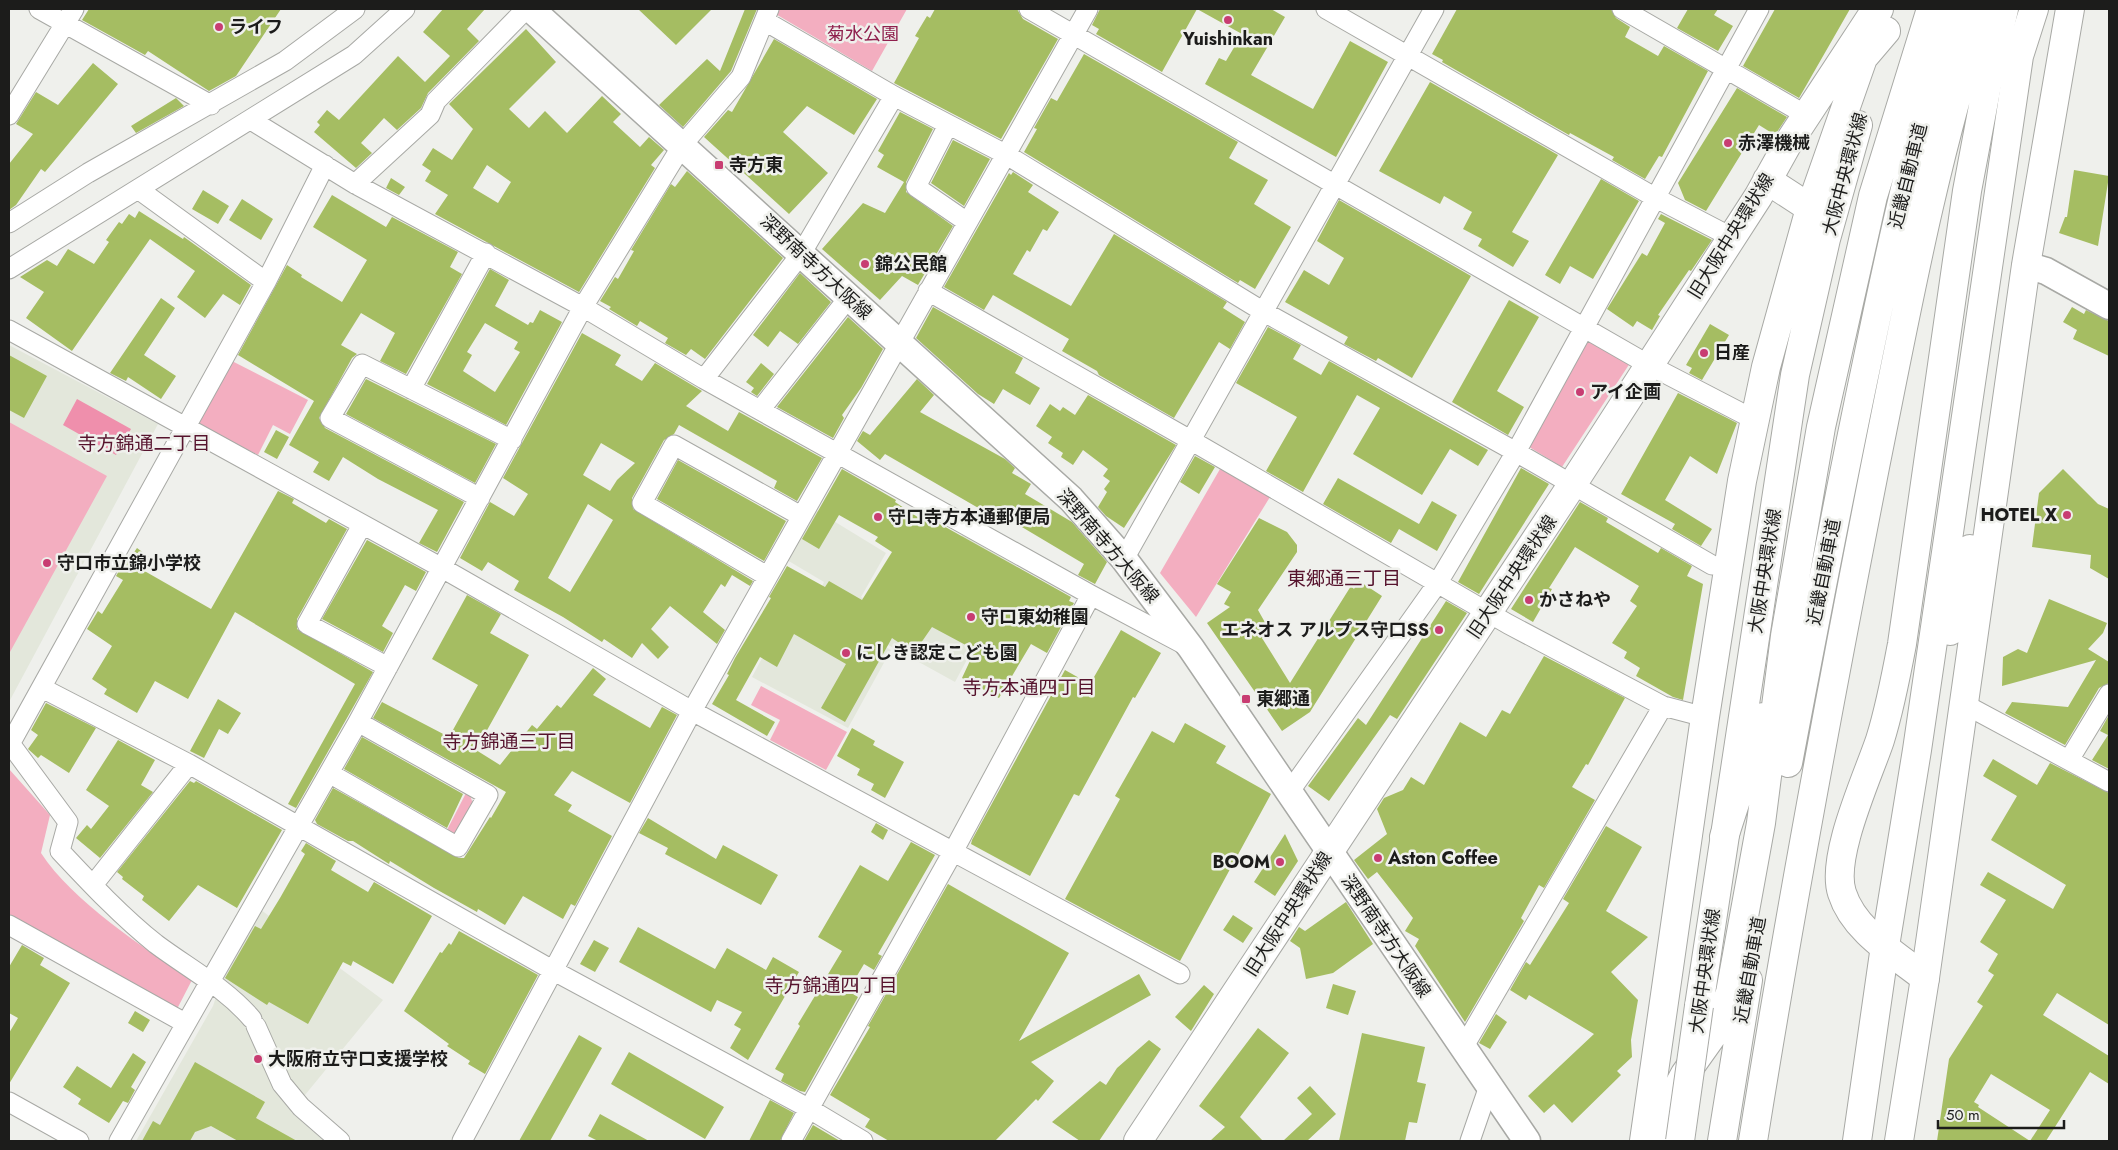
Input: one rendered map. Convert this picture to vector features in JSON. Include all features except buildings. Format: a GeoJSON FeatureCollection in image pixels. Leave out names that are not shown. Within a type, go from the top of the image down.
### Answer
{"type":"FeatureCollection","features":[{"type":"Feature","properties":{"kind":"main road","name":"深野南寺方大阪線"},"geometry":{"type":"LineString","coordinates":[[531,9],[1071,499],[1124,559],[1191,648],[1528,1141]]}},
{"type":"Feature","properties":{"kind":"main road"},"geometry":{"type":"LineString","coordinates":[[1657,1141],[1673,1096],[1685,1074],[1712,1036],[1730,993],[1743,929],[1775,729],[1785,636],[1821,427],[1873,196],[1931,9]]}},
{"type":"Feature","properties":{"kind":"main road","name":"近畿自動車道"},"geometry":{"type":"LineString","coordinates":[[1722,1141],[1754,945],[1829,543],[1889,254],[1916,140],[1955,9]]}},
{"type":"Feature","properties":{"kind":"main road","name":"近畿自動車道"},"geometry":{"type":"LineString","coordinates":[[1753,1141],[1786,940],[1857,559],[1915,267],[1943,150],[1983,9]]}},
{"type":"Feature","properties":{"kind":"main road"},"geometry":{"type":"LineString","coordinates":[[1925,978],[1866,932],[1852,913],[1841,892],[1839,869],[1844,844],[1890,704],[1902,644],[1967,191],[1987,85],[2004,9]]}},
{"type":"Feature","properties":{"kind":"main road"},"geometry":{"type":"LineString","coordinates":[[1857,1141],[1885,946],[1917,750],[2019,56],[2034,9]]}},
{"type":"Feature","properties":{"kind":"main road"},"geometry":{"type":"LineString","coordinates":[[1898,1141],[1925,978],[2026,265],[2070,9]]}},
{"type":"Feature","properties":{"kind":"main road"},"geometry":{"type":"LineString","coordinates":[[1644,1141],[1705,717],[1742,481],[1766,367],[1810,208],[1864,58],[1886,16]]}},
{"type":"Feature","properties":{"kind":"main road","name":"旧大阪中央環状線"},"geometry":{"type":"LineString","coordinates":[[1138,1141],[1572,485],[1731,237],[1806,115],[1871,17],[1886,16]]}},
{"type":"Feature","properties":{"kind":"main road","name":"大阪中央環状線"},"geometry":{"type":"LineString","coordinates":[[1680,1141],[1724,837],[1795,375],[1831,220],[1886,16]]}},
{"type":"Feature","properties":{"kind":"main road"},"geometry":{"type":"LineString","coordinates":[[1767,180],[1810,208]]}},
{"type":"Feature","properties":{"kind":"main road"},"geometry":{"type":"LineString","coordinates":[[2026,265],[2046,272],[2109,306]]}},
{"type":"Feature","properties":{"kind":"main road"},"geometry":{"type":"LineString","coordinates":[[1917,750],[1963,583],[2010,388]]}},
{"type":"Feature","properties":{"kind":"main road"},"geometry":{"type":"LineString","coordinates":[[1724,837],[1754,746],[1785,636]]}},
{"type":"Feature","properties":{"kind":"main road"},"geometry":{"type":"LineString","coordinates":[[1888,1141],[1907,1080]]}},
{"type":"Feature","properties":{"kind":"street"},"geometry":{"type":"LineString","coordinates":[[39,9],[69,17],[211,105]]}},
{"type":"Feature","properties":{"kind":"street"},"geometry":{"type":"LineString","coordinates":[[9,223],[88,173],[286,61],[355,9]]}},
{"type":"Feature","properties":{"kind":"street"},"geometry":{"type":"LineString","coordinates":[[9,269],[354,55],[405,9]]}},
{"type":"Feature","properties":{"kind":"street"},"geometry":{"type":"LineString","coordinates":[[355,184],[430,115],[436,101],[526,9]]}},
{"type":"Feature","properties":{"kind":"street"},"geometry":{"type":"LineString","coordinates":[[1029,9],[1074,33],[1649,365],[1755,420]]}},
{"type":"Feature","properties":{"kind":"street"},"geometry":{"type":"LineString","coordinates":[[462,1141],[692,711],[1088,9]]}},
{"type":"Feature","properties":{"kind":"street"},"geometry":{"type":"LineString","coordinates":[[1326,9],[1656,198],[1731,237]]}},
{"type":"Feature","properties":{"kind":"street"},"geometry":{"type":"LineString","coordinates":[[1124,559],[1434,9]]}},
{"type":"Feature","properties":{"kind":"street"},"geometry":{"type":"LineString","coordinates":[[1622,9],[1726,67],[1806,115]]}},
{"type":"Feature","properties":{"kind":"street"},"geometry":{"type":"LineString","coordinates":[[1290,791],[1437,584],[1516,452],[1583,326],[1656,198],[1759,9]]}},
{"type":"Feature","properties":{"kind":"street"},"geometry":{"type":"LineString","coordinates":[[119,1141],[297,825],[358,722],[583,307],[682,144],[741,77],[767,12],[894,96],[1005,154],[1264,312],[1516,452],[1712,565]]}},
{"type":"Feature","properties":{"kind":"street"},"geometry":{"type":"LineString","coordinates":[[9,115],[69,17]]}},
{"type":"Feature","properties":{"kind":"street"},"geometry":{"type":"LineString","coordinates":[[704,379],[801,254],[894,96]]}},
{"type":"Feature","properties":{"kind":"street"},"geometry":{"type":"LineString","coordinates":[[251,120],[355,184],[486,253],[583,307],[704,379],[838,452],[1091,596],[1191,648]]}},
{"type":"Feature","properties":{"kind":"street"},"geometry":{"type":"LineString","coordinates":[[948,125],[916,187],[967,222]]}},
{"type":"Feature","properties":{"kind":"street"},"geometry":{"type":"LineString","coordinates":[[325,165],[266,282],[42,688],[9,744],[68,822],[60,851],[154,942],[234,1001],[254,1022],[282,1084],[301,1107],[340,1141]]}},
{"type":"Feature","properties":{"kind":"street"},"geometry":{"type":"LineString","coordinates":[[138,189],[266,282]]}},
{"type":"Feature","properties":{"kind":"street"},"geometry":{"type":"LineString","coordinates":[[410,388],[486,253]]}},
{"type":"Feature","properties":{"kind":"street"},"geometry":{"type":"LineString","coordinates":[[928,291],[1192,441],[1488,613],[1663,706],[1705,717]]}},
{"type":"Feature","properties":{"kind":"street"},"geometry":{"type":"LineString","coordinates":[[761,409],[849,297]]}},
{"type":"Feature","properties":{"kind":"street"},"geometry":{"type":"LineString","coordinates":[[9,330],[442,568],[692,711],[954,850],[1180,974]]}},
{"type":"Feature","properties":{"kind":"street"},"geometry":{"type":"LineString","coordinates":[[480,498],[330,418],[362,364],[512,440]]}},
{"type":"Feature","properties":{"kind":"street"},"geometry":{"type":"LineString","coordinates":[[767,576],[642,504],[674,445],[801,516]]}},
{"type":"Feature","properties":{"kind":"street"},"geometry":{"type":"LineString","coordinates":[[362,524],[307,624],[388,667]]}},
{"type":"Feature","properties":{"kind":"street"},"geometry":{"type":"LineString","coordinates":[[791,1141],[954,850],[1091,596]]}},
{"type":"Feature","properties":{"kind":"street"},"geometry":{"type":"LineString","coordinates":[[42,688],[189,764],[554,971],[808,1108],[863,1141]]}},
{"type":"Feature","properties":{"kind":"street"},"geometry":{"type":"LineString","coordinates":[[2069,760],[2109,694]]}},
{"type":"Feature","properties":{"kind":"street"},"geometry":{"type":"LineString","coordinates":[[1964,704],[2109,782]]}},
{"type":"Feature","properties":{"kind":"street"},"geometry":{"type":"LineString","coordinates":[[1463,1048],[1663,706]]}},
{"type":"Feature","properties":{"kind":"street"},"geometry":{"type":"LineString","coordinates":[[329,773],[458,847],[488,795],[358,722]]}},
{"type":"Feature","properties":{"kind":"street"},"geometry":{"type":"LineString","coordinates":[[93,885],[189,764]]}},
{"type":"Feature","properties":{"kind":"street"},"geometry":{"type":"LineString","coordinates":[[9,925],[185,1023]]}},
{"type":"Feature","properties":{"kind":"street"},"geometry":{"type":"LineString","coordinates":[[1470,1141],[1490,1086]]}},
{"type":"Feature","properties":{"kind":"street"},"geometry":{"type":"LineString","coordinates":[[9,1102],[79,1141]]}},
{"type":"Feature","properties":{"kind":"shaded area","name":"守口市立錦小学校"},"geometry":{"type":"Polygon","coordinates":[[[9,345],[158,424],[9,702],[9,345]]]}},
{"type":"Feature","properties":{"kind":"shaded area"},"geometry":{"type":"Polygon","coordinates":[[[77,399],[131,429],[116,455],[63,425],[77,399]]]}},
{"type":"Feature","properties":{"kind":"shaded area"},"geometry":{"type":"Polygon","coordinates":[[[814,509],[886,553],[861,597],[903,622],[965,531],[1019,562],[955,682],[814,604],[824,582],[787,560],[814,509]]]}},
{"type":"Feature","properties":{"kind":"shaded area"},"geometry":{"type":"Polygon","coordinates":[[[795,596],[891,650],[848,728],[752,677],[795,596]]]}},
{"type":"Feature","properties":{"kind":"shaded area","name":"大阪府立守口支援学校"},"geometry":{"type":"Polygon","coordinates":[[[257,907],[383,1000],[291,1112],[324,1141],[136,1141],[213,1006],[221,982],[257,907]]]}},
{"type":"Feature","properties":{"kind":"green space","name":"菊水公園"},"geometry":{"type":"Polygon","coordinates":[[[777,9],[907,9],[872,71],[774,13],[777,9]]]}},
{"type":"Feature","properties":{"kind":"green space"},"geometry":{"type":"Polygon","coordinates":[[[1589,335],[1632,360],[1562,467],[1526,445],[1589,335]]]}},
{"type":"Feature","properties":{"kind":"green space"},"geometry":{"type":"Polygon","coordinates":[[[228,359],[308,400],[290,434],[273,425],[258,455],[195,422],[228,359]]]}},
{"type":"Feature","properties":{"kind":"green space"},"geometry":{"type":"Polygon","coordinates":[[[9,422],[107,476],[10,652],[9,651],[9,422]]]}},
{"type":"Feature","properties":{"kind":"green space"},"geometry":{"type":"Polygon","coordinates":[[[1220,469],[1270,497],[1196,617],[1160,573],[1220,469]]]}},
{"type":"Feature","properties":{"kind":"green space"},"geometry":{"type":"Polygon","coordinates":[[[761,686],[847,732],[826,770],[770,740],[780,720],[751,705],[761,686]]]}},
{"type":"Feature","properties":{"kind":"green space"},"geometry":{"type":"Polygon","coordinates":[[[9,769],[50,815],[41,853],[54,871],[71,889],[110,922],[192,980],[177,1009],[9,915],[9,769]]]}},
{"type":"Feature","properties":{"kind":"green space"},"geometry":{"type":"Polygon","coordinates":[[[466,793],[470,795],[473,804],[460,831],[451,835],[446,832],[466,793]]]}},
{"type":"Feature","properties":{"kind":"place","name":"Yuishinkan"},"geometry":{"type":"Point","coordinates":[1228,20]}},
{"type":"Feature","properties":{"kind":"place","name":"ライフ"},"geometry":{"type":"Point","coordinates":[219,27]}},
{"type":"Feature","properties":{"kind":"place","name":"赤澤機械"},"geometry":{"type":"Point","coordinates":[1728,143]}},
{"type":"Feature","properties":{"kind":"place","name":"寺方東"},"geometry":{"type":"Point","coordinates":[719,165]}},
{"type":"Feature","properties":{"kind":"place","name":"錦公民館"},"geometry":{"type":"Point","coordinates":[865,264]}},
{"type":"Feature","properties":{"kind":"place","name":"日産"},"geometry":{"type":"Point","coordinates":[1704,353]}},
{"type":"Feature","properties":{"kind":"place","name":"アイ企画"},"geometry":{"type":"Point","coordinates":[1580,392]}},
{"type":"Feature","properties":{"kind":"place","name":"HOTEL X"},"geometry":{"type":"Point","coordinates":[2067,515]}},
{"type":"Feature","properties":{"kind":"place","name":"守口寺方本通郵便局"},"geometry":{"type":"Point","coordinates":[878,517]}},
{"type":"Feature","properties":{"kind":"place","name":"守口市立錦小学校"},"geometry":{"type":"Point","coordinates":[47,563]}},
{"type":"Feature","properties":{"kind":"place","name":"かさねや"},"geometry":{"type":"Point","coordinates":[1529,600]}},
{"type":"Feature","properties":{"kind":"place","name":"守口東幼稚園"},"geometry":{"type":"Point","coordinates":[971,617]}},
{"type":"Feature","properties":{"kind":"place","name":"エネオス アルプス守口SS"},"geometry":{"type":"Point","coordinates":[1439,630]}},
{"type":"Feature","properties":{"kind":"place","name":"にしき認定こども園"},"geometry":{"type":"Point","coordinates":[846,653]}},
{"type":"Feature","properties":{"kind":"place","name":"東郷通"},"geometry":{"type":"Point","coordinates":[1246,699]}},
{"type":"Feature","properties":{"kind":"place","name":"Aston Coffee"},"geometry":{"type":"Point","coordinates":[1378,858]}},
{"type":"Feature","properties":{"kind":"place","name":"BOOM"},"geometry":{"type":"Point","coordinates":[1280,862]}},
{"type":"Feature","properties":{"kind":"place","name":"大阪府立守口支援学校"},"geometry":{"type":"Point","coordinates":[258,1059]}},
{"type":"Feature","properties":{"kind":"district","name":"寺方錦通二丁目"},"geometry":{"type":"Point","coordinates":[144,443]}},
{"type":"Feature","properties":{"kind":"district","name":"東郷通三丁目"},"geometry":{"type":"Point","coordinates":[1344,578]}},
{"type":"Feature","properties":{"kind":"district","name":"寺方本通四丁目"},"geometry":{"type":"Point","coordinates":[1029,687]}},
{"type":"Feature","properties":{"kind":"district","name":"寺方錦通三丁目"},"geometry":{"type":"Point","coordinates":[509,741]}},
{"type":"Feature","properties":{"kind":"district","name":"寺方錦通四丁目"},"geometry":{"type":"Point","coordinates":[831,985]}}]}
